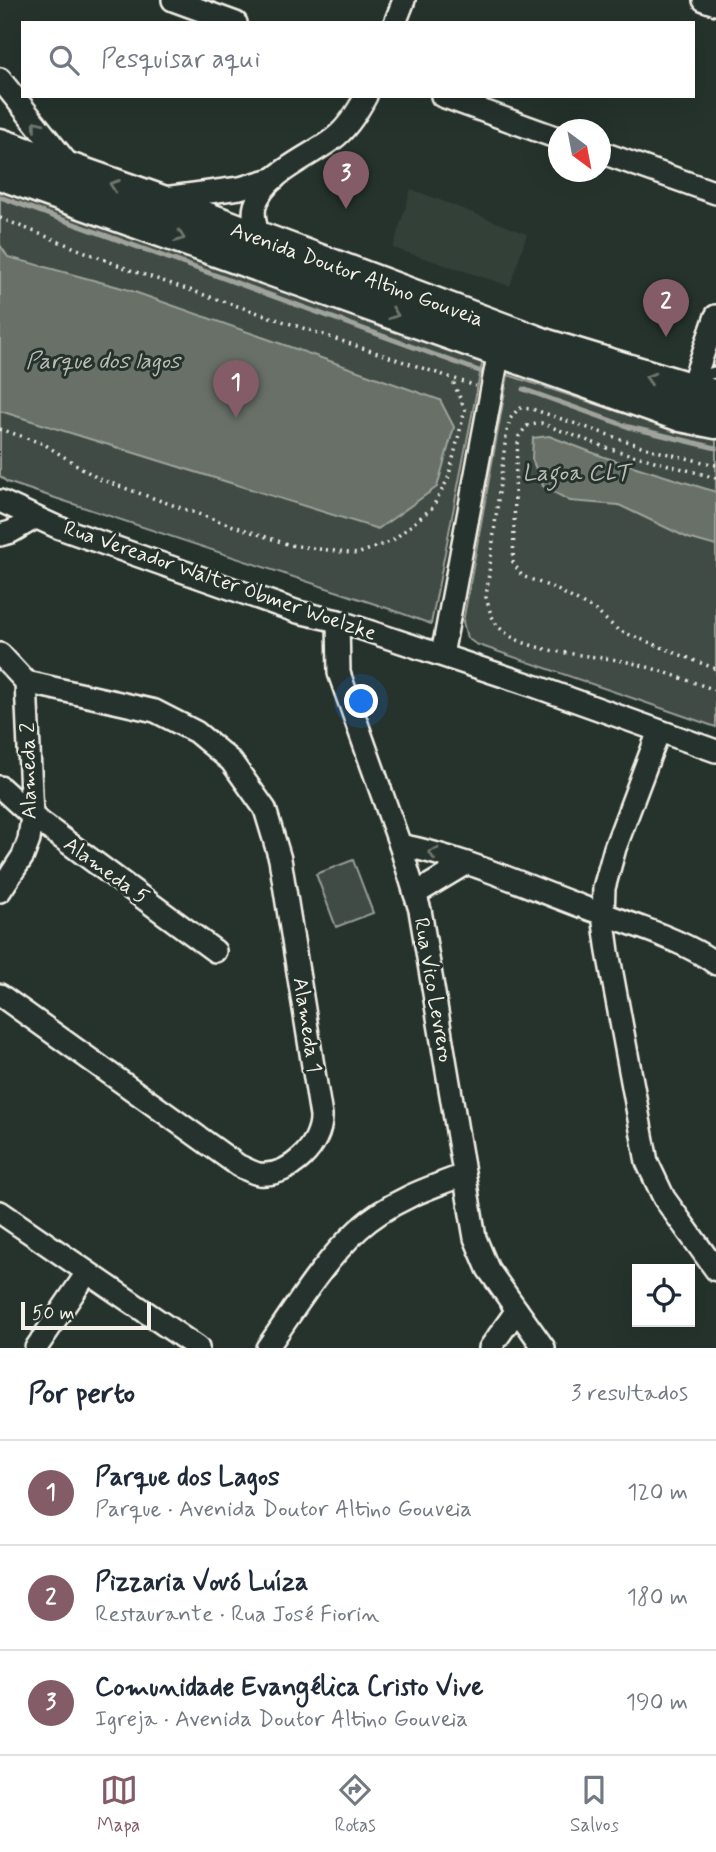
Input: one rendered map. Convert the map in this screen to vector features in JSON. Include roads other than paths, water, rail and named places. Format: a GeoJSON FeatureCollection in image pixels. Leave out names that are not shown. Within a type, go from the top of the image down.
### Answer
{"type":"FeatureCollection","features":[{"type":"Feature","properties":{"kind":"main road","name":"Avenida Doutor Altino Gouveia"},"geometry":{"type":"LineString","coordinates":[[0,145],[74,170],[148,212],[499,351],[696,395]]}},
{"type":"Feature","properties":{"kind":"main road","name":"Avenida Doutor Altino Gouveia"},"geometry":{"type":"LineString","coordinates":[[0,173],[259,239],[547,346],[696,395],[716,422]]}},
{"type":"Feature","properties":{"kind":"street"},"geometry":{"type":"LineString","coordinates":[[173,0],[231,21]]}},
{"type":"Feature","properties":{"kind":"street"},"geometry":{"type":"LineString","coordinates":[[397,21],[404,0]]}},
{"type":"Feature","properties":{"kind":"street"},"geometry":{"type":"LineString","coordinates":[[704,0],[716,4]]}},
{"type":"Feature","properties":{"kind":"street"},"geometry":{"type":"LineString","coordinates":[[0,79],[74,170]]}},
{"type":"Feature","properties":{"kind":"street"},"geometry":{"type":"LineString","coordinates":[[148,212],[275,178],[335,138],[359,110],[365,98]]}},
{"type":"Feature","properties":{"kind":"street"},"geometry":{"type":"LineString","coordinates":[[448,98],[548,134]]}},
{"type":"Feature","properties":{"kind":"street"},"geometry":{"type":"LineString","coordinates":[[611,156],[716,193]]}},
{"type":"Feature","properties":{"kind":"street"},"geometry":{"type":"LineString","coordinates":[[259,239],[254,219],[255,208],[275,178]]}},
{"type":"Feature","properties":{"kind":"street"},"geometry":{"type":"LineString","coordinates":[[696,395],[716,316]]}},
{"type":"Feature","properties":{"kind":"street"},"geometry":{"type":"LineString","coordinates":[[442,655],[499,351],[504,344],[513,341],[533,347],[547,346]]}},
{"type":"Feature","properties":{"kind":"street"},"geometry":{"type":"LineString","coordinates":[[0,535],[11,532],[13,511]]}},
{"type":"Feature","properties":{"kind":"street","name":"Rua Vereador Walter Obmer Woelzke"},"geometry":{"type":"LineString","coordinates":[[13,511],[298,612],[338,621],[442,655],[716,751]]}},
{"type":"Feature","properties":{"kind":"street","name":"Rua Vico Levrero"},"geometry":{"type":"LineString","coordinates":[[338,621],[339,673],[420,910],[475,1238],[488,1269],[544,1348]]}},
{"type":"Feature","properties":{"kind":"street"},"geometry":{"type":"LineString","coordinates":[[0,654],[26,682]]}},
{"type":"Feature","properties":{"kind":"street","name":"Alameda 2"},"geometry":{"type":"LineString","coordinates":[[0,891],[23,856],[29,840],[32,816],[26,682]]}},
{"type":"Feature","properties":{"kind":"street","name":"Alameda 1"},"geometry":{"type":"LineString","coordinates":[[0,995],[239,1166],[260,1174],[284,1169],[304,1157],[318,1138],[321,1116],[280,859],[265,809],[231,761],[196,732],[176,721],[155,711],[26,682]]}},
{"type":"Feature","properties":{"kind":"street"},"geometry":{"type":"LineString","coordinates":[[659,731],[615,848],[604,888],[603,915],[648,1162],[664,1198],[716,1270]]}},
{"type":"Feature","properties":{"kind":"street","name":"Alameda 5"},"geometry":{"type":"LineString","coordinates":[[0,787],[32,816],[215,951]]}},
{"type":"Feature","properties":{"kind":"street"},"geometry":{"type":"LineString","coordinates":[[400,845],[435,852],[671,940],[716,964]]}},
{"type":"Feature","properties":{"kind":"street"},"geometry":{"type":"LineString","coordinates":[[415,894],[466,864]]}},
{"type":"Feature","properties":{"kind":"street"},"geometry":{"type":"LineString","coordinates":[[267,1348],[317,1276],[360,1228],[418,1192],[464,1175]]}},
{"type":"Feature","properties":{"kind":"street"},"geometry":{"type":"LineString","coordinates":[[0,1212],[198,1348]]}},
{"type":"Feature","properties":{"kind":"street"},"geometry":{"type":"LineString","coordinates":[[36,1348],[87,1273]]}},
{"type":"Feature","properties":{"kind":"street"},"geometry":{"type":"LineString","coordinates":[[490,1348],[517,1310]]}},
{"type":"Feature","properties":{"kind":"lane"},"geometry":{"type":"LineString","coordinates":[[696,395],[716,372]]}},
{"type":"Feature","properties":{"kind":"water","name":"Parque dos lagos"},"geometry":{"type":"Polygon","coordinates":[[[0,245],[8,257],[126,289],[440,400],[454,427],[437,487],[378,529],[0,411],[0,245]]]}},
{"type":"Feature","properties":{"kind":"water","name":"Lagoa CLT"},"geometry":{"type":"Polygon","coordinates":[[[549,436],[604,457],[716,492],[716,546],[688,538],[619,505],[570,501],[543,486],[532,459],[533,438],[549,436]]]}},
{"type":"Feature","properties":{"kind":"waterway"},"geometry":{"type":"LineString","coordinates":[[0,197],[482,372]]}},
{"type":"Feature","properties":{"kind":"waterway"},"geometry":{"type":"LineString","coordinates":[[523,389],[629,427],[716,448]]}},
{"type":"Feature","properties":{"kind":"place","name":"Comunidade Evangélica Cristo Vive"},"geometry":{"type":"Point","coordinates":[346,209]}},
{"type":"Feature","properties":{"kind":"place","name":"Pizzaria Vovó Luíza"},"geometry":{"type":"Point","coordinates":[666,337]}},
{"type":"Feature","properties":{"kind":"place","name":"Parque dos Lagos"},"geometry":{"type":"Point","coordinates":[236,418]}}]}
